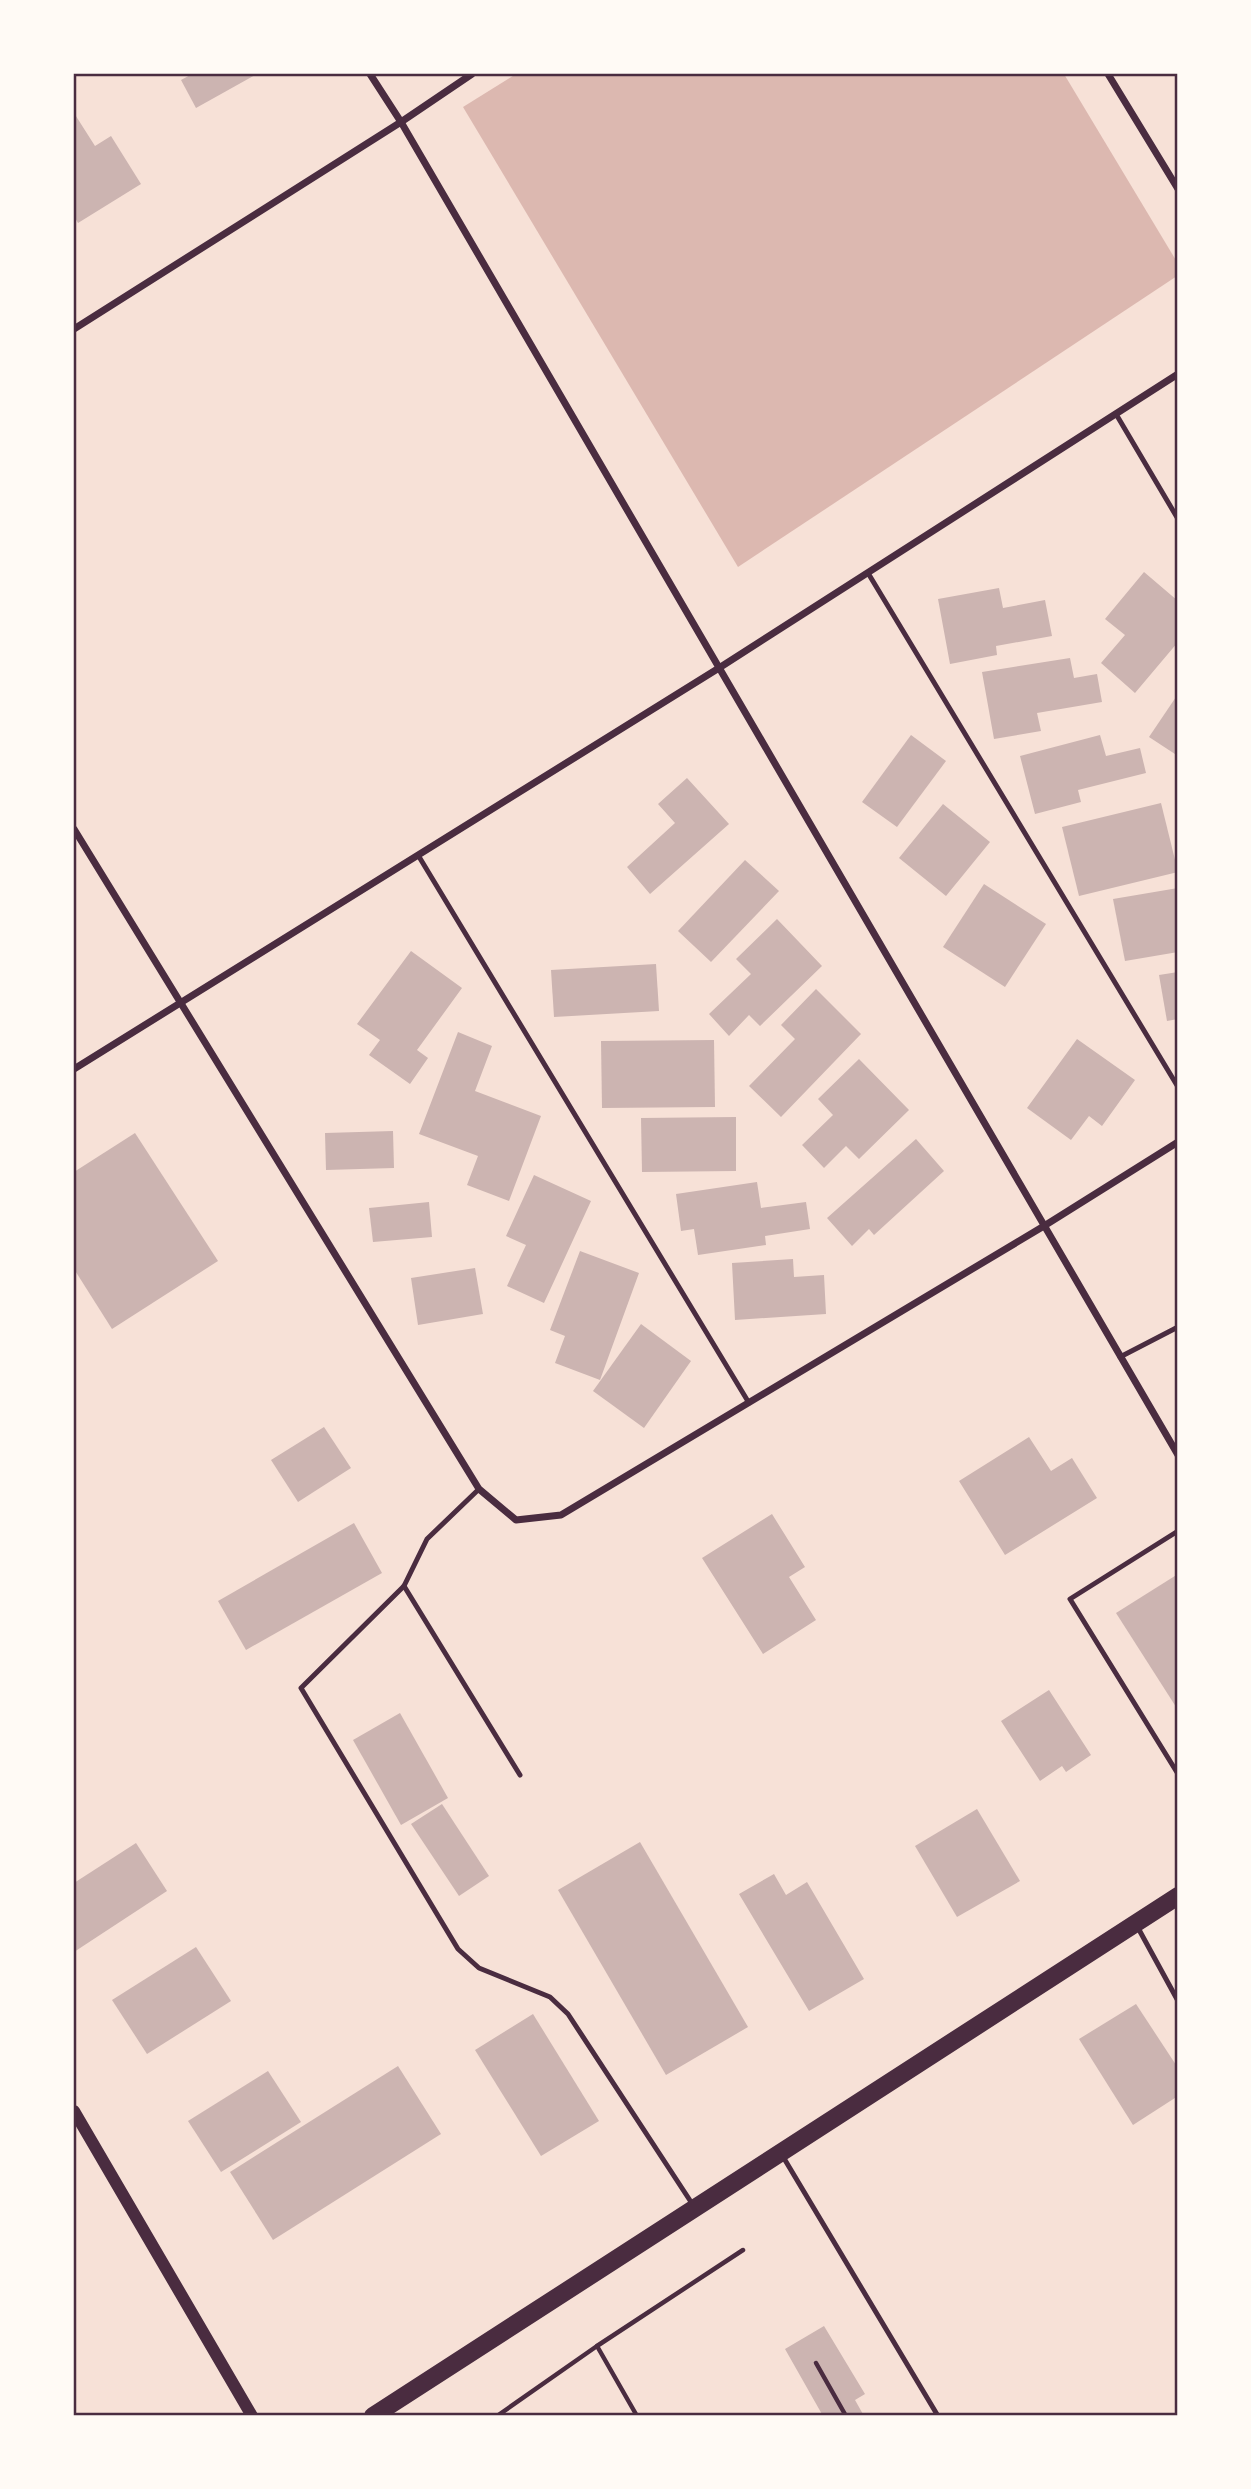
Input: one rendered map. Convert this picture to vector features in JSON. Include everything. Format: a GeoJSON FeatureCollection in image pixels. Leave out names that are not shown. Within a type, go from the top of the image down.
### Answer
{"type":"FeatureCollection","features":[{"type":"Feature","properties":{"kind":"main road"},"geometry":{"type":"LineString","coordinates":[[373,2416],[1178,1896]]}},
{"type":"Feature","properties":{"kind":"street"},"geometry":{"type":"LineString","coordinates":[[370,74],[401,122],[1178,1455]]}},
{"type":"Feature","properties":{"kind":"street"},"geometry":{"type":"LineString","coordinates":[[74,329],[401,122],[472,74]]}},
{"type":"Feature","properties":{"kind":"street"},"geometry":{"type":"LineString","coordinates":[[1108,74],[1178,189]]}},
{"type":"Feature","properties":{"kind":"street"},"geometry":{"type":"LineString","coordinates":[[74,1069],[719,668],[1178,374]]}},
{"type":"Feature","properties":{"kind":"street"},"geometry":{"type":"LineString","coordinates":[[74,829],[479,1489],[516,1520],[561,1515],[1044,1226],[1178,1142]]}},
{"type":"Feature","properties":{"kind":"street"},"geometry":{"type":"LineString","coordinates":[[74,2111],[252,2416]]}},
{"type":"Feature","properties":{"kind":"lane"},"geometry":{"type":"LineString","coordinates":[[1116,414],[1178,519]]}},
{"type":"Feature","properties":{"kind":"lane"},"geometry":{"type":"LineString","coordinates":[[868,573],[1178,1087]]}},
{"type":"Feature","properties":{"kind":"lane"},"geometry":{"type":"LineString","coordinates":[[418,855],[749,1403]]}},
{"type":"Feature","properties":{"kind":"lane"},"geometry":{"type":"LineString","coordinates":[[1121,1357],[1178,1327]]}},
{"type":"Feature","properties":{"kind":"lane"},"geometry":{"type":"LineString","coordinates":[[479,1489],[427,1539],[404,1586],[301,1688],[458,1949],[479,1968],[550,1997],[568,2014],[695,2207]]}},
{"type":"Feature","properties":{"kind":"lane"},"geometry":{"type":"LineString","coordinates":[[1178,1531],[1070,1599],[1178,1774]]}},
{"type":"Feature","properties":{"kind":"lane"},"geometry":{"type":"LineString","coordinates":[[404,1586],[520,1775]]}},
{"type":"Feature","properties":{"kind":"lane"},"geometry":{"type":"LineString","coordinates":[[1136,1923],[1178,2001]]}},
{"type":"Feature","properties":{"kind":"lane"},"geometry":{"type":"LineString","coordinates":[[780,2153],[938,2416]]}},
{"type":"Feature","properties":{"kind":"path"},"geometry":{"type":"LineString","coordinates":[[497,2416],[743,2250]]}},
{"type":"Feature","properties":{"kind":"path"},"geometry":{"type":"LineString","coordinates":[[597,2346],[637,2416]]}},
{"type":"Feature","properties":{"kind":"path"},"geometry":{"type":"LineString","coordinates":[[816,2363],[846,2416]]}},
{"type":"Feature","properties":{"kind":"shaded area"},"geometry":{"type":"Polygon","coordinates":[[[516,74],[1064,74],[1177,262],[1177,276],[738,567],[463,107],[516,74]]]}},
{"type":"Feature","properties":{"kind":"building"},"geometry":{"type":"Polygon","coordinates":[[[192,74],[257,74],[196,108],[181,80],[192,74]]]}},
{"type":"Feature","properties":{"kind":"building"},"geometry":{"type":"Polygon","coordinates":[[[74,113],[95,146],[111,136],[141,184],[78,223],[74,216],[74,113]]]}},
{"type":"Feature","properties":{"kind":"building"},"geometry":{"type":"Polygon","coordinates":[[[1144,572],[1178,601],[1178,642],[1135,693],[1101,663],[1125,635],[1105,619],[1144,572]]]}},
{"type":"Feature","properties":{"kind":"building"},"geometry":{"type":"Polygon","coordinates":[[[999,588],[1003,608],[1045,600],[1052,636],[996,646],[997,655],[950,664],[938,599],[999,588]]]}},
{"type":"Feature","properties":{"kind":"building"},"geometry":{"type":"Polygon","coordinates":[[[1070,658],[1074,678],[1097,674],[1102,702],[1037,713],[1041,731],[994,739],[982,672],[1070,658]]]}},
{"type":"Feature","properties":{"kind":"building"},"geometry":{"type":"Polygon","coordinates":[[[1178,694],[1178,756],[1149,737],[1178,694]]]}},
{"type":"Feature","properties":{"kind":"building"},"geometry":{"type":"Polygon","coordinates":[[[911,735],[946,761],[897,827],[862,802],[911,735]]]}},
{"type":"Feature","properties":{"kind":"building"},"geometry":{"type":"Polygon","coordinates":[[[1100,735],[1106,756],[1140,748],[1146,773],[1078,790],[1081,802],[1035,814],[1020,756],[1100,735]]]}},
{"type":"Feature","properties":{"kind":"building"},"geometry":{"type":"Polygon","coordinates":[[[687,778],[729,824],[650,894],[627,867],[675,823],[658,804],[687,778]]]}},
{"type":"Feature","properties":{"kind":"building"},"geometry":{"type":"Polygon","coordinates":[[[1161,803],[1178,872],[1079,896],[1062,827],[1161,803]]]}},
{"type":"Feature","properties":{"kind":"building"},"geometry":{"type":"Polygon","coordinates":[[[943,804],[990,842],[946,896],[899,858],[943,804]]]}},
{"type":"Feature","properties":{"kind":"building"},"geometry":{"type":"Polygon","coordinates":[[[745,860],[779,891],[711,962],[678,931],[745,860]]]}},
{"type":"Feature","properties":{"kind":"building"},"geometry":{"type":"Polygon","coordinates":[[[984,884],[1046,924],[1005,987],[943,947],[984,884]]]}},
{"type":"Feature","properties":{"kind":"building"},"geometry":{"type":"Polygon","coordinates":[[[1178,888],[1178,952],[1125,961],[1113,899],[1178,888]]]}},
{"type":"Feature","properties":{"kind":"building"},"geometry":{"type":"Polygon","coordinates":[[[777,919],[822,966],[760,1026],[749,1015],[729,1036],[709,1014],[751,974],[736,959],[777,919]]]}},
{"type":"Feature","properties":{"kind":"building"},"geometry":{"type":"Polygon","coordinates":[[[411,951],[462,988],[417,1050],[428,1058],[410,1084],[369,1055],[380,1040],[357,1024],[411,951]]]}},
{"type":"Feature","properties":{"kind":"building"},"geometry":{"type":"Polygon","coordinates":[[[656,964],[659,1011],[554,1017],[551,970],[656,964]]]}},
{"type":"Feature","properties":{"kind":"building"},"geometry":{"type":"Polygon","coordinates":[[[1178,972],[1178,1019],[1167,1021],[1159,975],[1178,972]]]}},
{"type":"Feature","properties":{"kind":"building"},"geometry":{"type":"Polygon","coordinates":[[[816,989],[861,1034],[781,1117],[749,1086],[795,1039],[781,1025],[816,989]]]}},
{"type":"Feature","properties":{"kind":"building"},"geometry":{"type":"Polygon","coordinates":[[[458,1032],[492,1046],[475,1091],[541,1116],[509,1201],[467,1185],[478,1156],[419,1134],[458,1032]]]}},
{"type":"Feature","properties":{"kind":"building"},"geometry":{"type":"Polygon","coordinates":[[[1077,1039],[1135,1080],[1102,1126],[1089,1116],[1071,1140],[1027,1108],[1077,1039]]]}},
{"type":"Feature","properties":{"kind":"building"},"geometry":{"type":"Polygon","coordinates":[[[714,1040],[715,1107],[602,1108],[601,1041],[714,1040]]]}},
{"type":"Feature","properties":{"kind":"building"},"geometry":{"type":"Polygon","coordinates":[[[859,1059],[909,1110],[859,1159],[846,1146],[824,1168],[802,1145],[833,1115],[818,1099],[859,1059]]]}},
{"type":"Feature","properties":{"kind":"building"},"geometry":{"type":"Polygon","coordinates":[[[736,1117],[736,1171],[642,1172],[641,1118],[736,1117]]]}},
{"type":"Feature","properties":{"kind":"building"},"geometry":{"type":"Polygon","coordinates":[[[393,1131],[394,1168],[326,1170],[325,1133],[393,1131]]]}},
{"type":"Feature","properties":{"kind":"building"},"geometry":{"type":"Polygon","coordinates":[[[135,1133],[218,1261],[112,1329],[74,1269],[74,1172],[135,1133]]]}},
{"type":"Feature","properties":{"kind":"building"},"geometry":{"type":"Polygon","coordinates":[[[916,1139],[944,1171],[874,1235],[869,1229],[852,1246],[827,1218],[916,1139]]]}},
{"type":"Feature","properties":{"kind":"building"},"geometry":{"type":"Polygon","coordinates":[[[534,1175],[591,1201],[544,1303],[507,1286],[526,1245],[506,1236],[534,1175]]]}},
{"type":"Feature","properties":{"kind":"building"},"geometry":{"type":"Polygon","coordinates":[[[757,1182],[761,1208],[806,1202],[810,1229],[765,1236],[766,1245],[698,1255],[694,1229],[681,1231],[676,1194],[757,1182]]]}},
{"type":"Feature","properties":{"kind":"building"},"geometry":{"type":"Polygon","coordinates":[[[429,1202],[432,1237],[373,1242],[369,1208],[429,1202]]]}},
{"type":"Feature","properties":{"kind":"building"},"geometry":{"type":"Polygon","coordinates":[[[580,1251],[639,1273],[600,1380],[555,1363],[565,1336],[550,1330],[580,1251]]]}},
{"type":"Feature","properties":{"kind":"building"},"geometry":{"type":"Polygon","coordinates":[[[793,1259],[794,1277],[824,1275],[826,1314],[735,1320],[732,1263],[793,1259]]]}},
{"type":"Feature","properties":{"kind":"building"},"geometry":{"type":"Polygon","coordinates":[[[475,1268],[483,1314],[418,1325],[411,1278],[475,1268]]]}},
{"type":"Feature","properties":{"kind":"building"},"geometry":{"type":"Polygon","coordinates":[[[641,1324],[691,1361],[644,1428],[593,1391],[641,1324]]]}},
{"type":"Feature","properties":{"kind":"building"},"geometry":{"type":"Polygon","coordinates":[[[324,1427],[351,1468],[298,1502],[271,1460],[324,1427]]]}},
{"type":"Feature","properties":{"kind":"building"},"geometry":{"type":"Polygon","coordinates":[[[1029,1437],[1051,1471],[1072,1458],[1097,1498],[1005,1555],[959,1481],[1029,1437]]]}},
{"type":"Feature","properties":{"kind":"building"},"geometry":{"type":"Polygon","coordinates":[[[772,1514],[805,1567],[789,1577],[816,1620],[763,1654],[702,1558],[772,1514]]]}},
{"type":"Feature","properties":{"kind":"building"},"geometry":{"type":"Polygon","coordinates":[[[354,1523],[382,1573],[246,1650],[218,1601],[354,1523]]]}},
{"type":"Feature","properties":{"kind":"building"},"geometry":{"type":"Polygon","coordinates":[[[1178,1574],[1178,1710],[1116,1613],[1178,1574]]]}},
{"type":"Feature","properties":{"kind":"building"},"geometry":{"type":"Polygon","coordinates":[[[1049,1690],[1091,1755],[1066,1772],[1062,1766],[1040,1781],[1001,1721],[1049,1690]]]}},
{"type":"Feature","properties":{"kind":"building"},"geometry":{"type":"Polygon","coordinates":[[[400,1713],[448,1798],[401,1825],[353,1740],[400,1713]]]}},
{"type":"Feature","properties":{"kind":"building"},"geometry":{"type":"Polygon","coordinates":[[[442,1804],[489,1876],[459,1896],[411,1824],[442,1804]]]}},
{"type":"Feature","properties":{"kind":"building"},"geometry":{"type":"Polygon","coordinates":[[[977,1809],[1020,1881],[957,1917],[915,1846],[977,1809]]]}},
{"type":"Feature","properties":{"kind":"building"},"geometry":{"type":"Polygon","coordinates":[[[640,1842],[748,2027],[666,2075],[558,1890],[640,1842]]]}},
{"type":"Feature","properties":{"kind":"building"},"geometry":{"type":"Polygon","coordinates":[[[136,1843],[167,1891],[74,1952],[74,1883],[136,1843]]]}},
{"type":"Feature","properties":{"kind":"building"},"geometry":{"type":"Polygon","coordinates":[[[774,1874],[786,1895],[807,1882],[864,1979],[809,2011],[739,1894],[774,1874]]]}},
{"type":"Feature","properties":{"kind":"building"},"geometry":{"type":"Polygon","coordinates":[[[196,1947],[231,2001],[147,2054],[112,2000],[196,1947]]]}},
{"type":"Feature","properties":{"kind":"building"},"geometry":{"type":"Polygon","coordinates":[[[1136,2004],[1178,2068],[1178,2096],[1133,2125],[1079,2039],[1136,2004]]]}},
{"type":"Feature","properties":{"kind":"building"},"geometry":{"type":"Polygon","coordinates":[[[533,2014],[599,2121],[541,2156],[475,2050],[533,2014]]]}},
{"type":"Feature","properties":{"kind":"building"},"geometry":{"type":"Polygon","coordinates":[[[398,2066],[441,2134],[273,2240],[230,2172],[398,2066]]]}},
{"type":"Feature","properties":{"kind":"building"},"geometry":{"type":"Polygon","coordinates":[[[268,2071],[301,2122],[221,2172],[188,2121],[268,2071]]]}},
{"type":"Feature","properties":{"kind":"building"},"geometry":{"type":"Polygon","coordinates":[[[824,2326],[865,2394],[855,2400],[864,2416],[823,2416],[785,2349],[824,2326]]]}}]}
